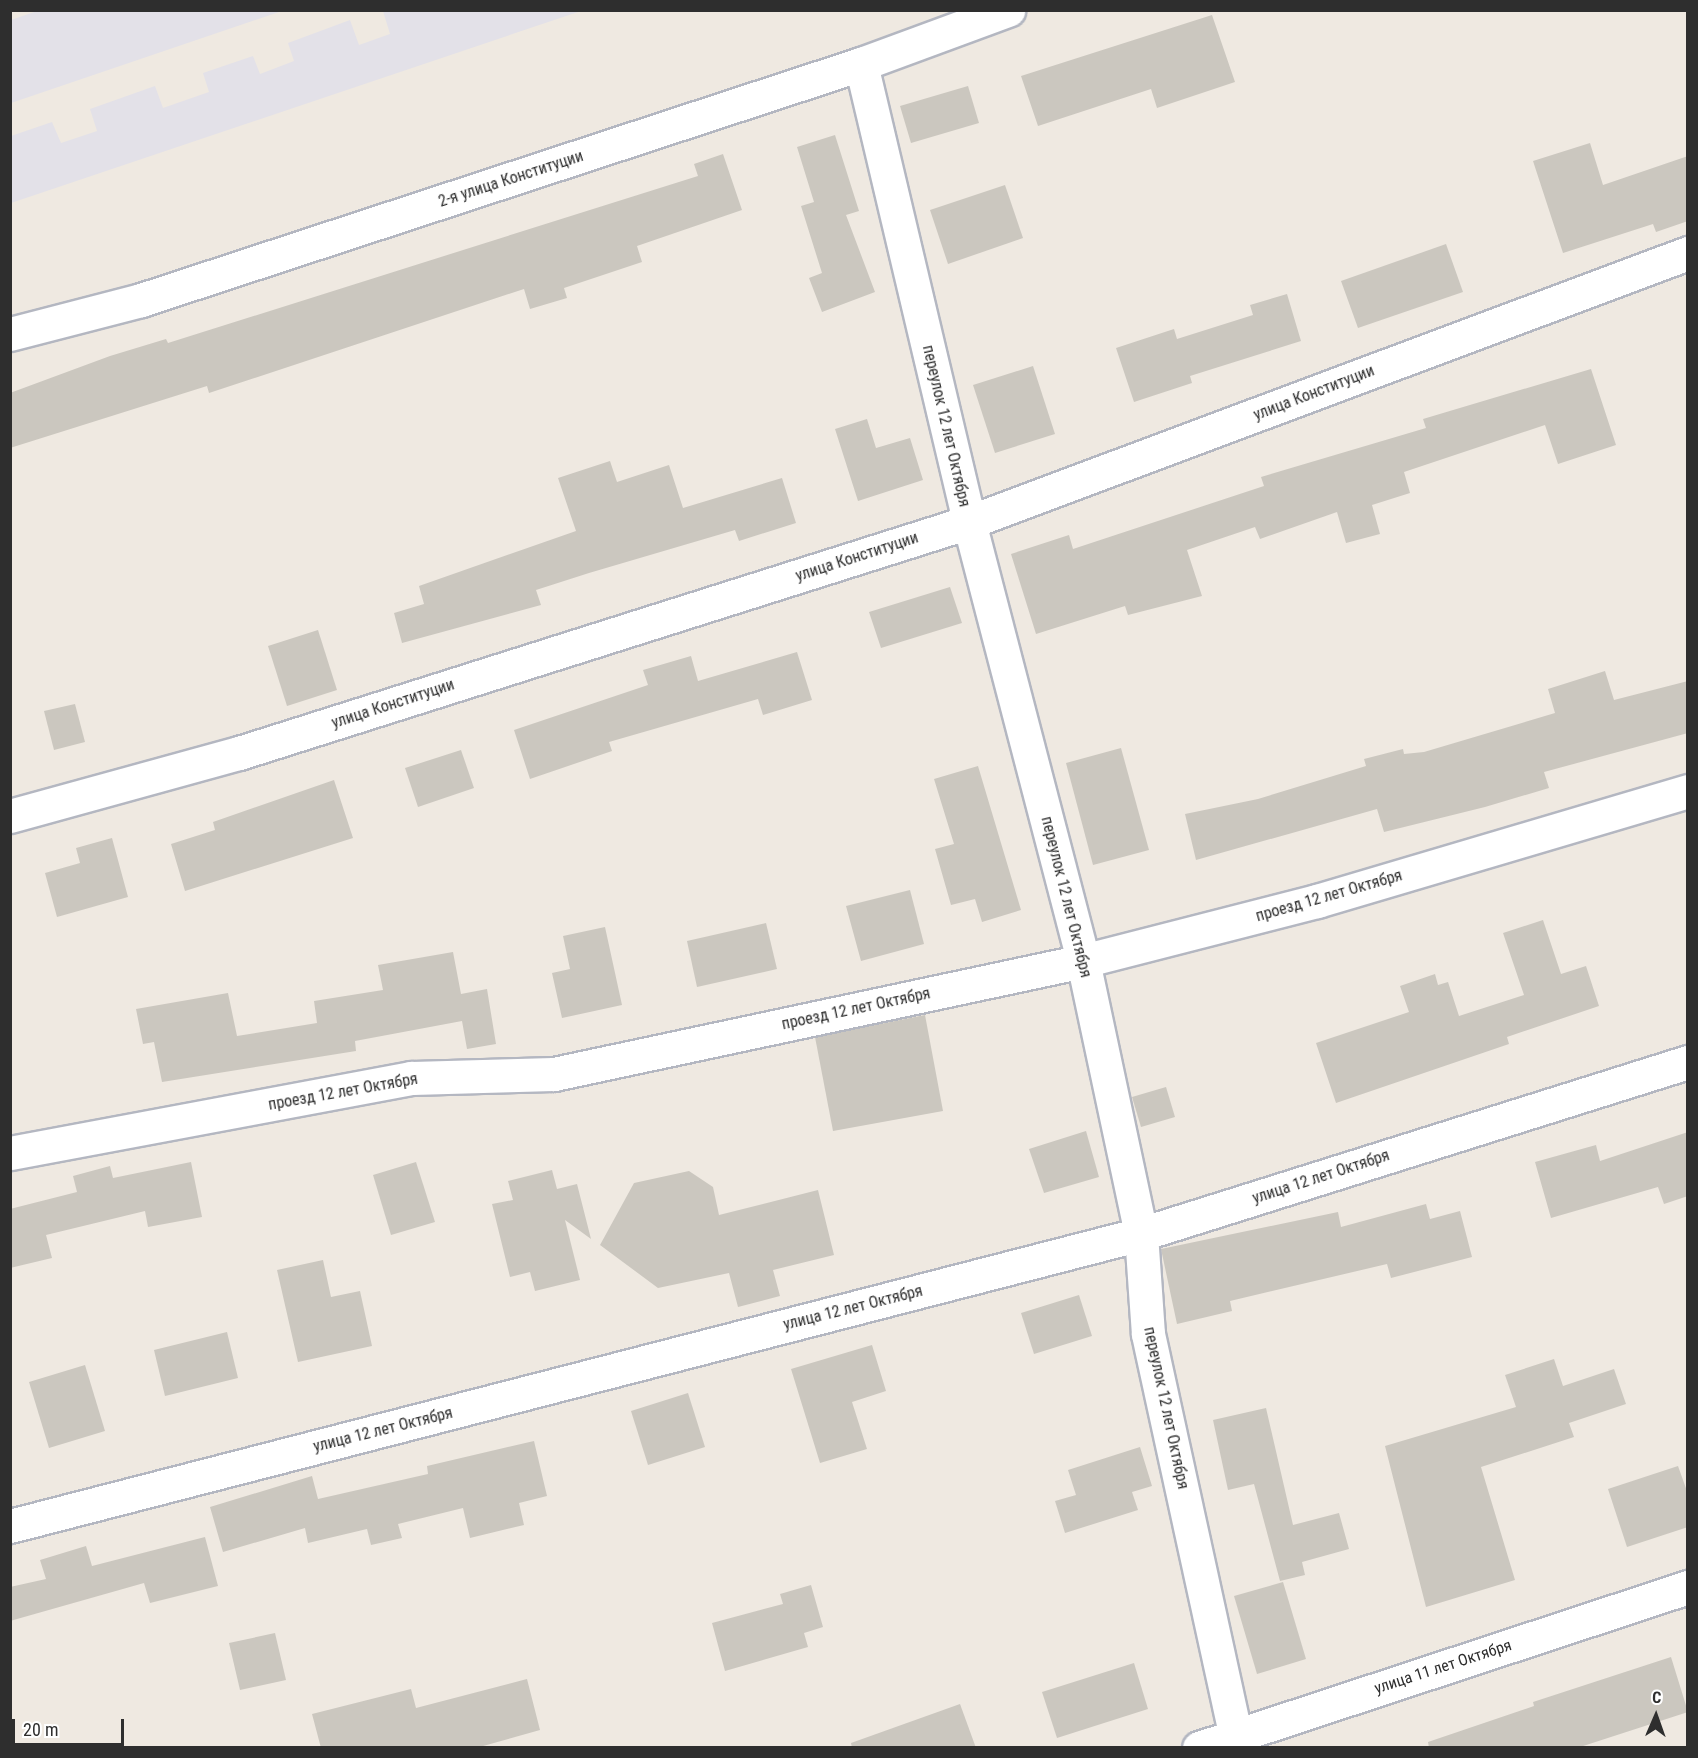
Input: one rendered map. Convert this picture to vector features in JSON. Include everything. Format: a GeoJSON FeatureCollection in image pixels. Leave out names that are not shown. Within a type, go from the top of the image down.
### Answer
{"type":"FeatureCollection","features":[{"type":"Feature","properties":{"kind":"street","name":"2-я улица Конституции"},"geometry":{"type":"LineString","coordinates":[[10,334],[141,300],[861,64],[1008,10]]}},
{"type":"Feature","properties":{"kind":"street","name":"переулок 12 лет Октября"},"geometry":{"type":"LineString","coordinates":[[861,64],[969,522],[1083,961],[1142,1234],[1148,1334],[1236,1736]]}},
{"type":"Feature","properties":{"kind":"street","name":"улица Конституции"},"geometry":{"type":"LineString","coordinates":[[10,816],[239,753],[969,522],[1688,253]]}},
{"type":"Feature","properties":{"kind":"street","name":"проезд 12 лет Октября"},"geometry":{"type":"LineString","coordinates":[[10,1153],[411,1078],[554,1074],[1083,961],[1317,901],[1688,791]]}},
{"type":"Feature","properties":{"kind":"street","name":"улица 12 лет Октября"},"geometry":{"type":"LineString","coordinates":[[10,1526],[1142,1234],[1688,1062]]}},
{"type":"Feature","properties":{"kind":"street","name":"улица 11 лет Октября"},"geometry":{"type":"LineString","coordinates":[[1199,1748],[1688,1587]]}},
{"type":"Feature","properties":{"kind":"shaded area"},"geometry":{"type":"Polygon","coordinates":[[[37,11],[282,11],[11,103],[11,20],[37,11]]]}},
{"type":"Feature","properties":{"kind":"shaded area"},"geometry":{"type":"Polygon","coordinates":[[[383,11],[581,11],[11,203],[11,136],[52,122],[61,143],[97,131],[90,109],[155,86],[163,108],[209,92],[203,73],[253,56],[260,74],[294,61],[288,43],[350,20],[359,45],[390,34],[383,11]]]}},
{"type":"Feature","properties":{"kind":"building"},"geometry":{"type":"Polygon","coordinates":[[[1212,15],[1235,82],[1157,108],[1151,89],[1038,126],[1021,76],[1212,15]]]}},
{"type":"Feature","properties":{"kind":"building"},"geometry":{"type":"Polygon","coordinates":[[[968,86],[979,123],[911,143],[900,106],[968,86]]]}},
{"type":"Feature","properties":{"kind":"building"},"geometry":{"type":"Polygon","coordinates":[[[835,135],[859,211],[846,215],[875,292],[822,312],[809,278],[822,273],[801,206],[814,202],[797,147],[835,135]]]}},
{"type":"Feature","properties":{"kind":"building"},"geometry":{"type":"Polygon","coordinates":[[[1590,143],[1603,185],[1688,156],[1688,221],[1656,232],[1653,224],[1563,253],[1533,161],[1590,143]]]}},
{"type":"Feature","properties":{"kind":"building"},"geometry":{"type":"Polygon","coordinates":[[[723,154],[742,210],[637,246],[642,262],[564,288],[567,298],[530,309],[524,289],[209,393],[207,386],[10,448],[10,393],[110,356],[166,339],[168,343],[698,176],[694,164],[723,154]]]}},
{"type":"Feature","properties":{"kind":"building"},"geometry":{"type":"Polygon","coordinates":[[[1005,185],[1023,238],[948,264],[930,210],[1005,185]]]}},
{"type":"Feature","properties":{"kind":"building"},"geometry":{"type":"Polygon","coordinates":[[[1446,244],[1463,292],[1358,328],[1341,281],[1446,244]]]}},
{"type":"Feature","properties":{"kind":"building"},"geometry":{"type":"Polygon","coordinates":[[[1287,294],[1301,341],[1190,376],[1192,383],[1134,402],[1116,348],[1174,329],[1177,339],[1253,315],[1250,305],[1287,294]]]}},
{"type":"Feature","properties":{"kind":"building"},"geometry":{"type":"Polygon","coordinates":[[[1033,366],[1055,434],[995,453],[973,385],[1033,366]]]}},
{"type":"Feature","properties":{"kind":"building"},"geometry":{"type":"Polygon","coordinates":[[[1591,369],[1616,445],[1558,464],[1545,425],[1404,472],[1410,493],[1372,505],[1380,534],[1346,543],[1337,512],[1260,539],[1255,527],[1187,550],[1202,596],[1128,615],[1125,606],[1036,634],[1011,554],[1069,535],[1073,549],[1264,486],[1261,477],[1426,428],[1423,419],[1591,369]]]}},
{"type":"Feature","properties":{"kind":"building"},"geometry":{"type":"Polygon","coordinates":[[[867,419],[876,448],[910,438],[923,480],[858,501],[835,429],[867,419]]]}},
{"type":"Feature","properties":{"kind":"building"},"geometry":{"type":"Polygon","coordinates":[[[610,461],[617,482],[669,465],[683,508],[782,478],[796,523],[739,541],[735,530],[589,573],[536,590],[541,605],[402,643],[394,613],[424,604],[419,586],[576,531],[558,478],[610,461]]]}},
{"type":"Feature","properties":{"kind":"building"},"geometry":{"type":"Polygon","coordinates":[[[950,587],[962,623],[881,648],[869,612],[950,587]]]}},
{"type":"Feature","properties":{"kind":"building"},"geometry":{"type":"Polygon","coordinates":[[[318,630],[337,690],[287,706],[268,646],[318,630]]]}},
{"type":"Feature","properties":{"kind":"building"},"geometry":{"type":"Polygon","coordinates":[[[797,652],[812,700],[763,715],[758,699],[609,742],[612,751],[530,779],[514,730],[648,685],[643,670],[691,656],[698,681],[797,652]]]}},
{"type":"Feature","properties":{"kind":"building"},"geometry":{"type":"Polygon","coordinates":[[[1605,671],[1614,700],[1688,681],[1688,733],[1544,772],[1549,788],[1485,807],[1384,832],[1377,809],[1196,860],[1185,814],[1258,799],[1366,766],[1364,759],[1403,749],[1404,754],[1424,752],[1555,713],[1548,689],[1605,671]]]}},
{"type":"Feature","properties":{"kind":"building"},"geometry":{"type":"Polygon","coordinates":[[[75,704],[85,742],[54,750],[44,711],[75,704]]]}},
{"type":"Feature","properties":{"kind":"building"},"geometry":{"type":"Polygon","coordinates":[[[1121,748],[1149,850],[1093,865],[1066,763],[1121,748]]]}},
{"type":"Feature","properties":{"kind":"building"},"geometry":{"type":"Polygon","coordinates":[[[461,750],[474,788],[418,807],[405,768],[461,750]]]}},
{"type":"Feature","properties":{"kind":"building"},"geometry":{"type":"Polygon","coordinates":[[[978,766],[1021,910],[982,922],[975,899],[951,905],[935,849],[954,844],[934,779],[978,766]]]}},
{"type":"Feature","properties":{"kind":"building"},"geometry":{"type":"Polygon","coordinates":[[[334,780],[353,838],[185,891],[171,844],[215,830],[213,822],[334,780]]]}},
{"type":"Feature","properties":{"kind":"building"},"geometry":{"type":"Polygon","coordinates":[[[112,838],[128,897],[57,917],[45,873],[80,863],[76,848],[112,838]]]}},
{"type":"Feature","properties":{"kind":"building"},"geometry":{"type":"Polygon","coordinates":[[[910,890],[924,944],[861,961],[846,906],[910,890]]]}},
{"type":"Feature","properties":{"kind":"building"},"geometry":{"type":"Polygon","coordinates":[[[1543,920],[1561,974],[1586,966],[1599,1006],[1507,1037],[1509,1044],[1336,1103],[1316,1043],[1409,1012],[1400,986],[1435,974],[1438,985],[1448,982],[1459,1016],[1524,995],[1503,933],[1543,920]]]}},
{"type":"Feature","properties":{"kind":"building"},"geometry":{"type":"Polygon","coordinates":[[[766,923],[777,969],[697,987],[687,941],[766,923]]]}},
{"type":"Feature","properties":{"kind":"building"},"geometry":{"type":"Polygon","coordinates":[[[605,927],[622,1005],[562,1018],[552,973],[570,969],[563,936],[605,927]]]}},
{"type":"Feature","properties":{"kind":"building"},"geometry":{"type":"Polygon","coordinates":[[[453,952],[461,994],[487,989],[496,1044],[467,1049],[462,1021],[355,1041],[356,1051],[162,1082],[154,1042],[143,1044],[136,1009],[228,993],[237,1036],[317,1023],[314,1001],[383,990],[378,965],[453,952]]]}},
{"type":"Feature","properties":{"kind":"building"},"geometry":{"type":"Polygon","coordinates":[[[925,1015],[943,1111],[833,1131],[815,1037],[925,1015]]]}},
{"type":"Feature","properties":{"kind":"building"},"geometry":{"type":"Polygon","coordinates":[[[1166,1087],[1175,1117],[1141,1127],[1132,1097],[1166,1087]]]}},
{"type":"Feature","properties":{"kind":"building"},"geometry":{"type":"Polygon","coordinates":[[[1086,1131],[1099,1177],[1044,1193],[1029,1149],[1086,1131]]]}},
{"type":"Feature","properties":{"kind":"building"},"geometry":{"type":"Polygon","coordinates":[[[1688,1132],[1688,1196],[1664,1204],[1658,1187],[1551,1218],[1535,1162],[1596,1145],[1600,1161],[1688,1132]]]}},
{"type":"Feature","properties":{"kind":"building"},"geometry":{"type":"Polygon","coordinates":[[[191,1162],[202,1217],[148,1227],[145,1211],[46,1235],[52,1258],[10,1268],[10,1209],[77,1192],[73,1176],[110,1166],[113,1178],[191,1162]]]}},
{"type":"Feature","properties":{"kind":"building"},"geometry":{"type":"Polygon","coordinates":[[[416,1162],[435,1222],[391,1235],[373,1175],[416,1162]]]}},
{"type":"Feature","properties":{"kind":"building"},"geometry":{"type":"Polygon","coordinates":[[[552,1170],[557,1189],[577,1184],[591,1239],[565,1220],[580,1280],[535,1291],[530,1272],[510,1277],[492,1204],[513,1200],[508,1181],[552,1170]]]}},
{"type":"Feature","properties":{"kind":"building"},"geometry":{"type":"Polygon","coordinates":[[[689,1171],[713,1187],[719,1215],[818,1190],[834,1255],[773,1270],[780,1296],[738,1307],[729,1273],[658,1288],[600,1245],[634,1183],[689,1171]]]}},
{"type":"Feature","properties":{"kind":"building"},"geometry":{"type":"Polygon","coordinates":[[[1426,1204],[1430,1219],[1460,1211],[1472,1257],[1391,1278],[1387,1264],[1230,1301],[1232,1311],[1177,1324],[1161,1249],[1338,1212],[1341,1227],[1426,1204]]]}},
{"type":"Feature","properties":{"kind":"building"},"geometry":{"type":"Polygon","coordinates":[[[323,1260],[331,1297],[360,1291],[372,1346],[298,1362],[277,1270],[323,1260]]]}},
{"type":"Feature","properties":{"kind":"building"},"geometry":{"type":"Polygon","coordinates":[[[1079,1295],[1092,1336],[1034,1354],[1021,1313],[1079,1295]]]}},
{"type":"Feature","properties":{"kind":"building"},"geometry":{"type":"Polygon","coordinates":[[[227,1332],[238,1378],[165,1396],[154,1350],[227,1332]]]}},
{"type":"Feature","properties":{"kind":"building"},"geometry":{"type":"Polygon","coordinates":[[[872,1345],[886,1391],[852,1402],[867,1449],[820,1463],[791,1369],[872,1345]]]}},
{"type":"Feature","properties":{"kind":"building"},"geometry":{"type":"Polygon","coordinates":[[[1554,1359],[1563,1386],[1614,1369],[1626,1404],[1569,1423],[1574,1437],[1481,1467],[1515,1580],[1426,1607],[1385,1446],[1516,1407],[1505,1375],[1554,1359]]]}},
{"type":"Feature","properties":{"kind":"building"},"geometry":{"type":"Polygon","coordinates":[[[85,1365],[105,1431],[49,1448],[29,1382],[85,1365]]]}},
{"type":"Feature","properties":{"kind":"building"},"geometry":{"type":"Polygon","coordinates":[[[688,1393],[705,1447],[648,1465],[631,1411],[688,1393]]]}},
{"type":"Feature","properties":{"kind":"building"},"geometry":{"type":"Polygon","coordinates":[[[1266,1408],[1293,1525],[1339,1513],[1349,1549],[1302,1562],[1305,1575],[1280,1581],[1254,1484],[1228,1490],[1213,1420],[1266,1408]]]}},
{"type":"Feature","properties":{"kind":"building"},"geometry":{"type":"Polygon","coordinates":[[[534,1441],[547,1496],[519,1503],[524,1525],[470,1538],[463,1508],[398,1524],[402,1538],[371,1545],[367,1529],[308,1543],[305,1528],[223,1552],[210,1507],[312,1476],[318,1499],[428,1474],[427,1466],[534,1441]]]}},
{"type":"Feature","properties":{"kind":"building"},"geometry":{"type":"Polygon","coordinates":[[[1140,1447],[1152,1486],[1132,1492],[1138,1510],[1065,1533],[1055,1501],[1076,1495],[1068,1470],[1140,1447]]]}},
{"type":"Feature","properties":{"kind":"building"},"geometry":{"type":"Polygon","coordinates":[[[1678,1466],[1688,1494],[1688,1527],[1627,1547],[1608,1489],[1678,1466]]]}},
{"type":"Feature","properties":{"kind":"building"},"geometry":{"type":"Polygon","coordinates":[[[205,1537],[218,1586],[150,1603],[144,1583],[10,1621],[10,1587],[46,1579],[40,1560],[86,1546],[92,1566],[205,1537]]]}},
{"type":"Feature","properties":{"kind":"building"},"geometry":{"type":"Polygon","coordinates":[[[1283,1582],[1306,1659],[1257,1674],[1234,1596],[1283,1582]]]}},
{"type":"Feature","properties":{"kind":"building"},"geometry":{"type":"Polygon","coordinates":[[[811,1585],[823,1627],[804,1633],[808,1647],[725,1671],[712,1623],[783,1604],[780,1594],[811,1585]]]}},
{"type":"Feature","properties":{"kind":"building"},"geometry":{"type":"Polygon","coordinates":[[[275,1633],[286,1680],[240,1690],[229,1643],[275,1633]]]}},
{"type":"Feature","properties":{"kind":"building"},"geometry":{"type":"Polygon","coordinates":[[[1671,1657],[1688,1712],[1577,1748],[1429,1748],[1428,1742],[1534,1706],[1533,1702],[1671,1657]]]}},
{"type":"Feature","properties":{"kind":"building"},"geometry":{"type":"Polygon","coordinates":[[[1134,1663],[1148,1709],[1057,1738],[1042,1692],[1134,1663]]]}},
{"type":"Feature","properties":{"kind":"building"},"geometry":{"type":"Polygon","coordinates":[[[527,1679],[540,1730],[476,1748],[321,1748],[312,1714],[411,1689],[416,1708],[527,1679]]]}},
{"type":"Feature","properties":{"kind":"building"},"geometry":{"type":"Polygon","coordinates":[[[960,1704],[976,1748],[852,1748],[851,1743],[960,1704]]]}}]}
